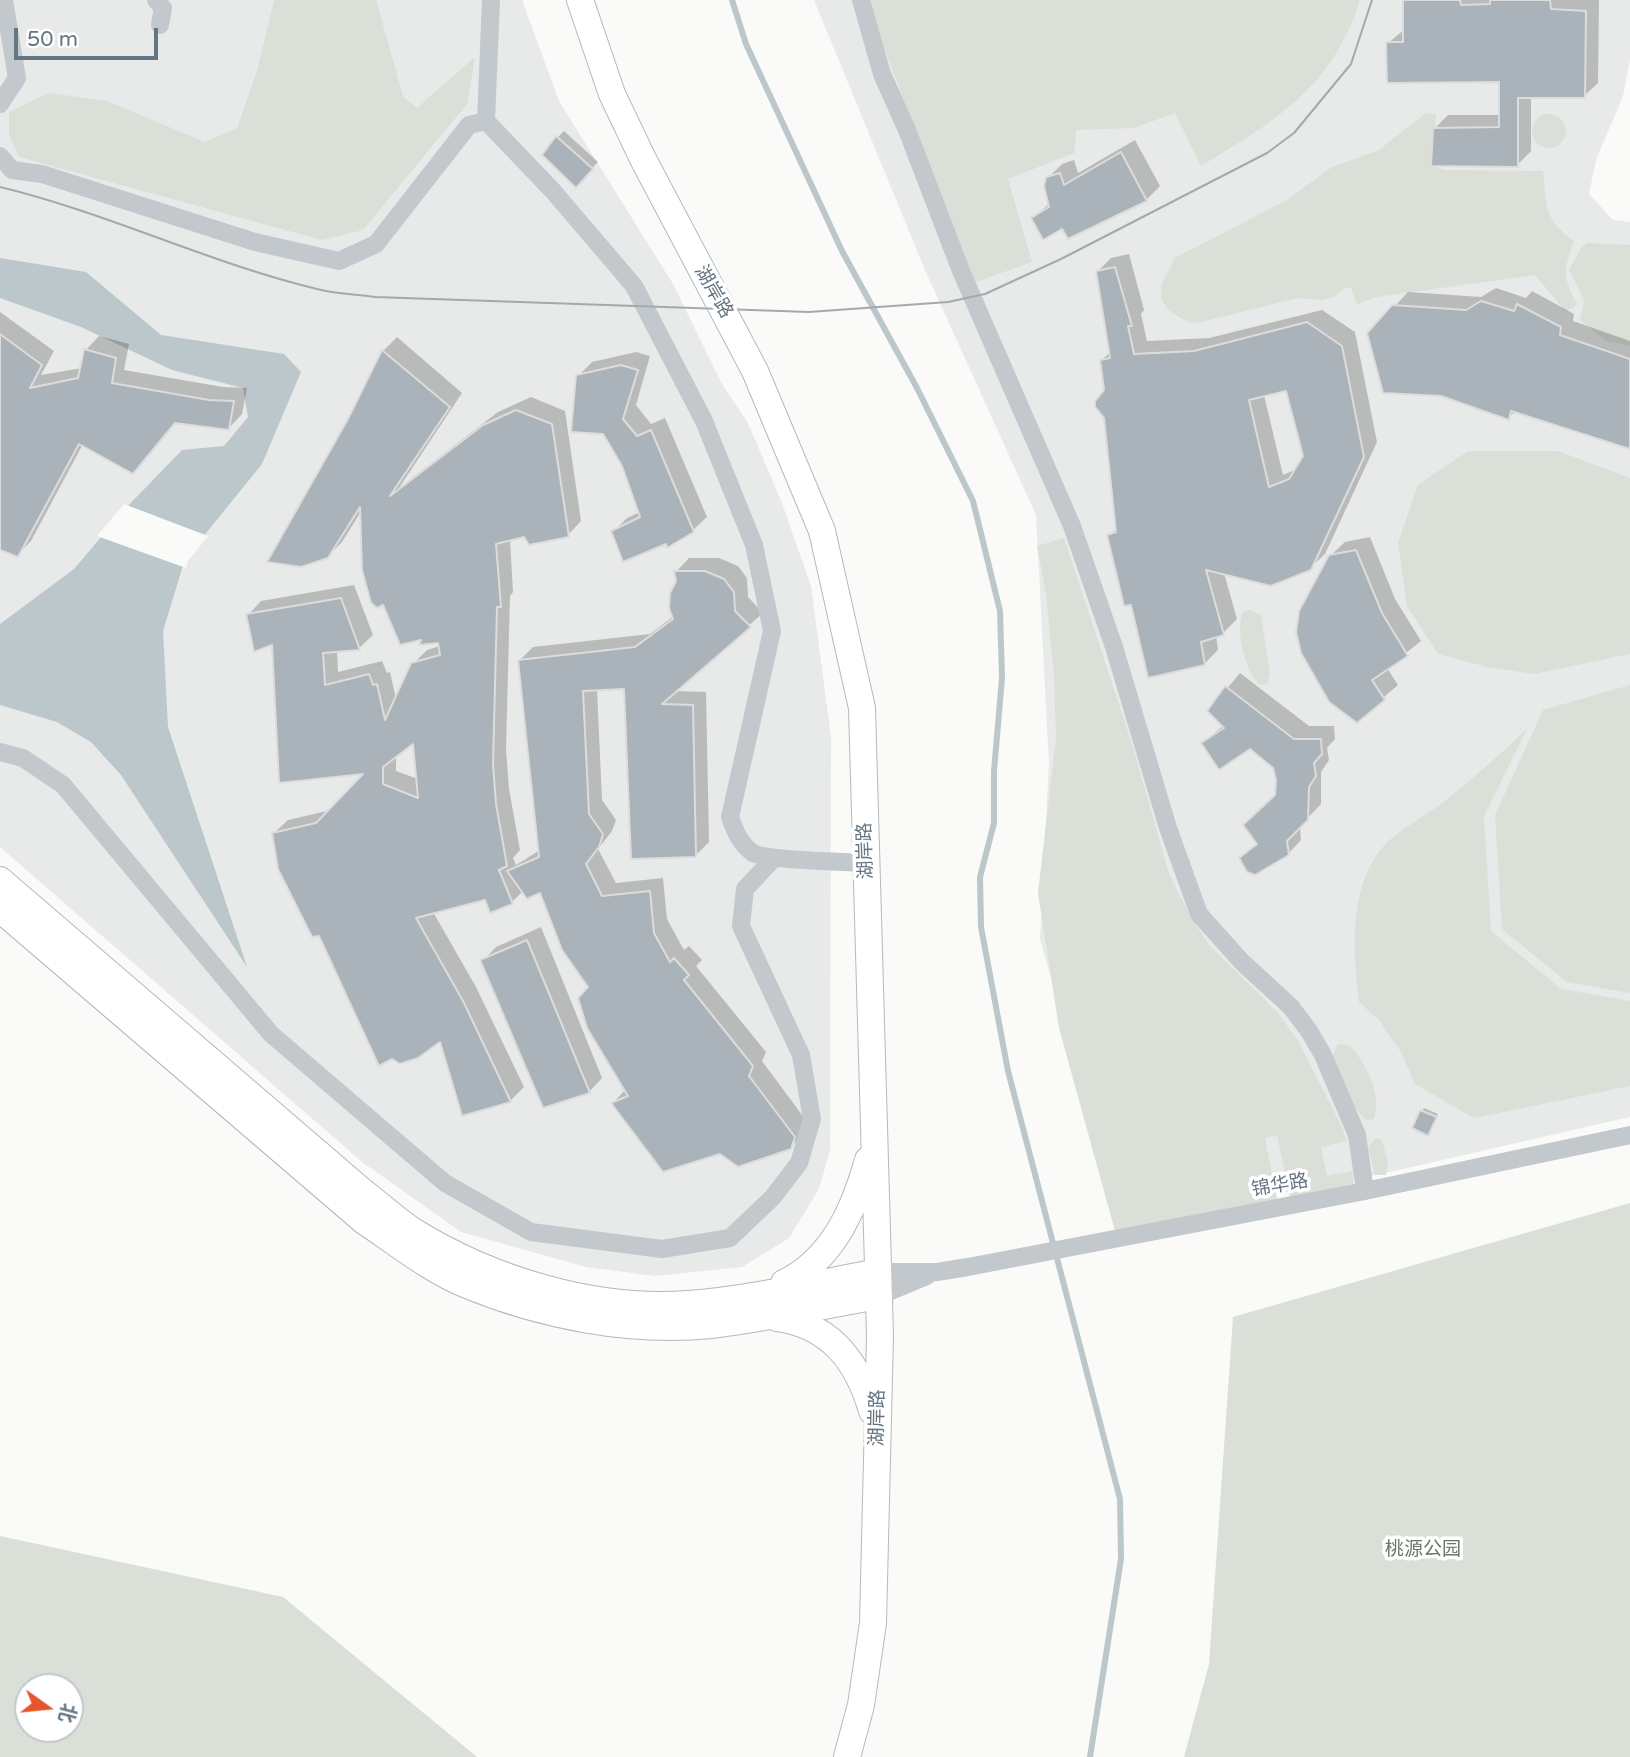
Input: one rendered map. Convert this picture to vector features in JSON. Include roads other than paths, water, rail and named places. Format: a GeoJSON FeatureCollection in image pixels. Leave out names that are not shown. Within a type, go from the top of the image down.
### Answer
{"type":"FeatureCollection","features":[{"type":"Feature","properties":{"kind":"street"},"geometry":{"type":"LineString","coordinates":[[0,104],[17,78],[4,0]]}},
{"type":"Feature","properties":{"kind":"street"},"geometry":{"type":"LineString","coordinates":[[156,0],[163,8],[160,25]]}},
{"type":"Feature","properties":{"kind":"street"},"geometry":{"type":"LineString","coordinates":[[491,0],[486,121],[529,163],[635,286],[704,421],[754,545],[772,631],[730,817],[738,839],[755,854],[774,858],[867,863]]}},
{"type":"Feature","properties":{"kind":"street","name":"湖岸路"},"geometry":{"type":"LineString","coordinates":[[580,0],[617,105],[755,371],[822,531],[862,708],[878,1284],[878,1440],[873,1623],[861,1705],[847,1757]]}},
{"type":"Feature","properties":{"kind":"street"},"geometry":{"type":"LineString","coordinates":[[861,0],[882,75],[907,130],[961,271],[1072,526],[1114,647],[1168,828],[1199,914],[1242,962],[1291,1007],[1323,1055],[1357,1135],[1365,1191]]}},
{"type":"Feature","properties":{"kind":"street"},"geometry":{"type":"LineString","coordinates":[[0,156],[12,170],[42,174],[255,243],[339,261],[376,244],[469,125],[486,121]]}},
{"type":"Feature","properties":{"kind":"street"},"geometry":{"type":"LineString","coordinates":[[0,752],[23,758],[63,785],[271,1034],[445,1183],[531,1232],[662,1250],[730,1238],[773,1197],[799,1163],[812,1119],[801,1055],[741,926],[745,889],[774,858]]}},
{"type":"Feature","properties":{"kind":"street"},"geometry":{"type":"LineString","coordinates":[[0,880],[412,1230],[467,1260],[536,1286],[593,1299],[763,1305],[802,1323],[839,1345],[860,1376],[878,1440]]}},
{"type":"Feature","properties":{"kind":"street"},"geometry":{"type":"LineString","coordinates":[[0,909],[354,1212],[423,1262],[467,1285],[527,1304],[589,1319],[653,1327],[712,1325],[763,1305],[878,1284]]}},
{"type":"Feature","properties":{"kind":"street","name":"锦华路"},"geometry":{"type":"LineString","coordinates":[[878,1284],[1365,1191],[1630,1135]]}},
{"type":"Feature","properties":{"kind":"street"},"geometry":{"type":"LineString","coordinates":[[763,1305],[811,1267],[837,1236],[856,1196],[874,1142]]}},
{"type":"Feature","properties":{"kind":"waterway"},"geometry":{"type":"LineString","coordinates":[[732,0],[746,44],[842,251],[917,388],[973,501],[1000,611],[1002,678],[994,771],[994,823],[980,877],[981,927],[1008,1071],[1120,1499],[1121,1559],[1090,1757]]}},
{"type":"Feature","properties":{"kind":"tram line"},"geometry":{"type":"LineString","coordinates":[[0,187],[80,210],[237,266],[338,293],[375,297],[809,312],[948,302],[985,294],[1061,259],[1267,153],[1294,133],[1351,64],[1372,0]]}},
{"type":"Feature","properties":{"kind":"park label","name":"桃源公园"},"geometry":{"type":"Point","coordinates":[1423,1550]}}]}
